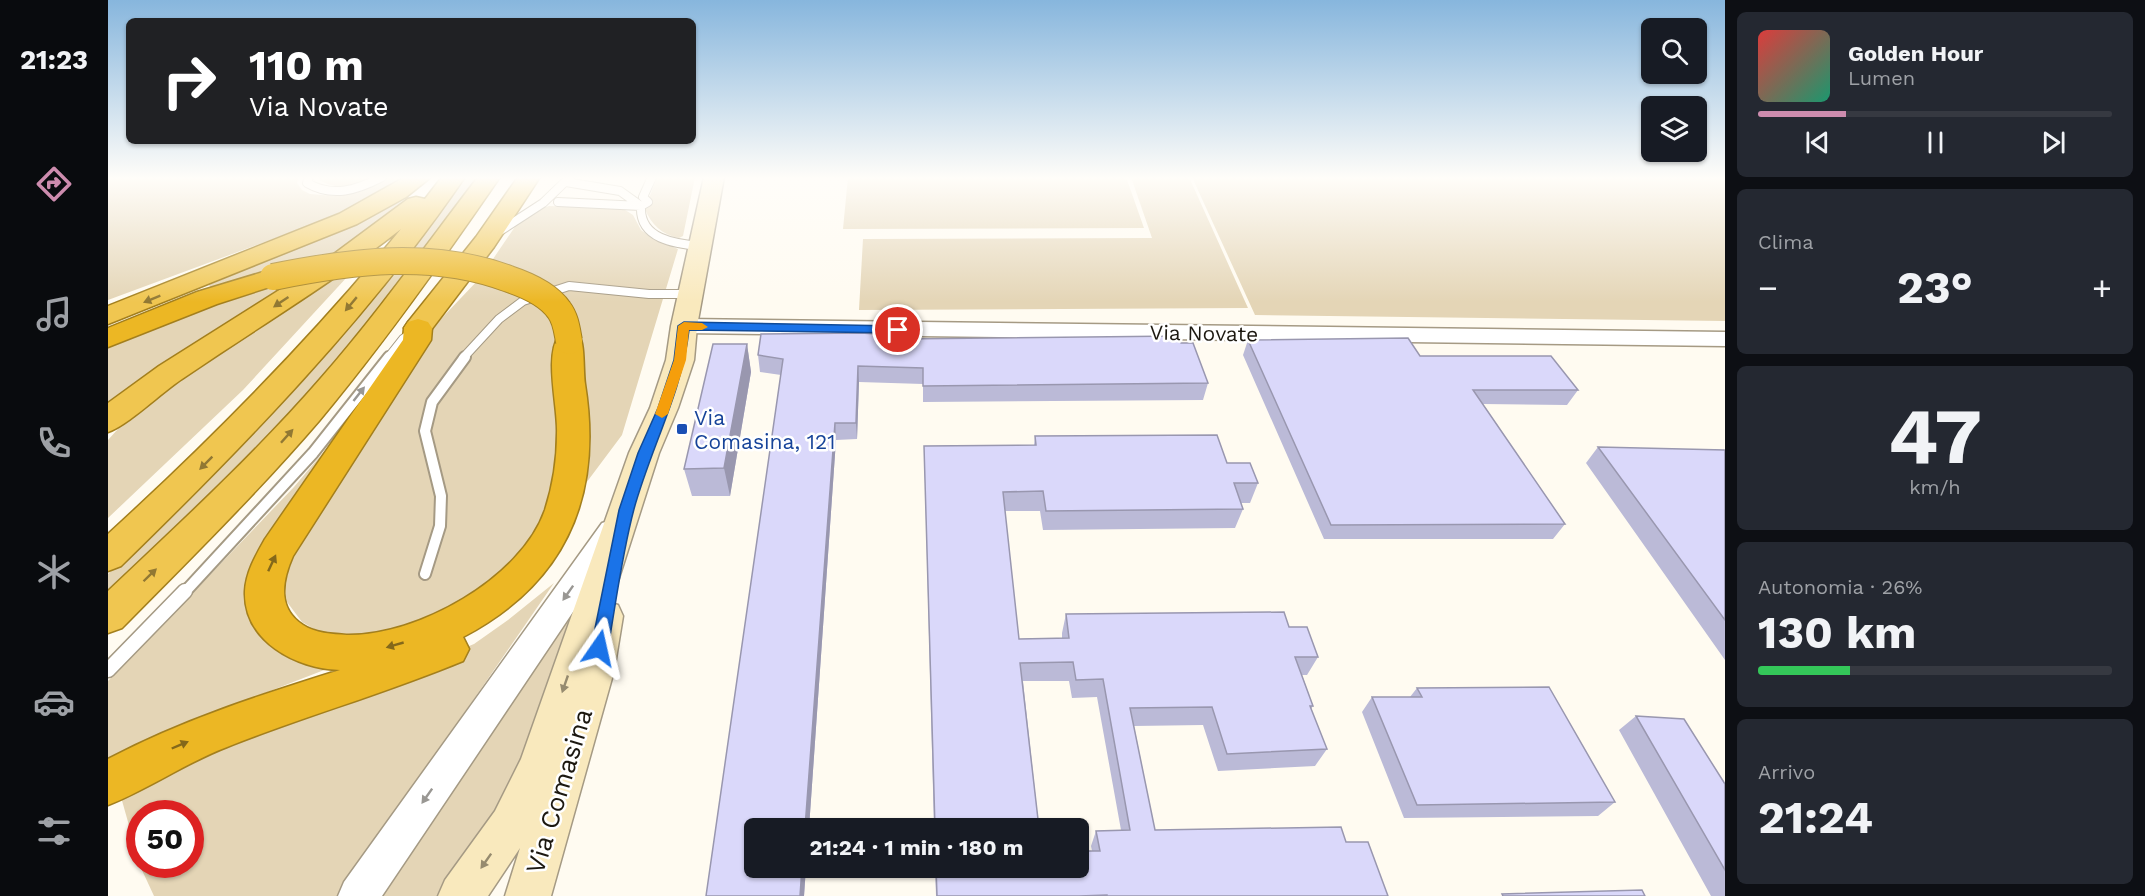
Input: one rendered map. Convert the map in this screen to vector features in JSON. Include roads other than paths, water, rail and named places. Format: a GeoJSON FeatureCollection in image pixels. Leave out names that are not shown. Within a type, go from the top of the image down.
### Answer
{"type":"FeatureCollection","features":[{"type":"Feature","properties":{"kind":"highway"},"geometry":{"type":"LineString","coordinates":[[108,316],[348,219]]}},
{"type":"Feature","properties":{"kind":"highway"},"geometry":{"type":"LineString","coordinates":[[108,421],[179,367],[278,304],[365,244],[397,219]]}},
{"type":"Feature","properties":{"kind":"highway"},"geometry":{"type":"LineString","coordinates":[[108,556],[202,468],[275,392],[420,219]]}},
{"type":"Feature","properties":{"kind":"highway"},"geometry":{"type":"LineString","coordinates":[[108,616],[257,468],[307,413],[387,317],[459,219]]}},
{"type":"Feature","properties":{"kind":"highway"},"geometry":{"type":"LineString","coordinates":[[500,219],[418,328],[417,340],[286,537],[268,570],[264,599],[270,616],[281,633],[304,646],[330,652],[360,652],[412,640],[448,625],[484,604],[501,592],[527,567],[552,534],[562,510],[568,485],[574,437],[571,386],[565,357],[569,341]]}},
{"type":"Feature","properties":{"kind":"highway"},"geometry":{"type":"LineString","coordinates":[[108,338],[207,298],[273,277],[355,262],[410,259],[457,263],[499,273],[534,289],[560,311],[569,341],[581,355],[584,365],[591,429],[578,504],[569,536],[542,579],[508,611],[460,645],[396,670],[297,701],[219,729],[171,749],[108,783]]}},
{"type":"Feature","properties":{"kind":"main road","name":"Via Comasina"},"geometry":{"type":"LineString","coordinates":[[461,896],[510,826],[539,766],[644,453],[664,408],[680,360],[684,326],[706,219]]}},
{"type":"Feature","properties":{"kind":"main road","name":"Via Comasina"},"geometry":{"type":"LineString","coordinates":[[528,896],[595,671],[626,510]]}},
{"type":"Feature","properties":{"kind":"street","name":"Via Novate"},"geometry":{"type":"LineString","coordinates":[[684,326],[775,329],[1725,339]]}},
{"type":"Feature","properties":{"kind":"street"},"geometry":{"type":"LineString","coordinates":[[358,896],[626,510]]}},
{"type":"Feature","properties":{"kind":"lane"},"geometry":{"type":"LineString","coordinates":[[485,242],[519,219]]}},
{"type":"Feature","properties":{"kind":"lane"},"geometry":{"type":"LineString","coordinates":[[641,219],[653,234],[672,243],[701,246]]}},
{"type":"Feature","properties":{"kind":"lane"},"geometry":{"type":"LineString","coordinates":[[425,574],[440,526],[441,496],[424,431],[432,402],[457,364],[499,319],[523,301],[569,286],[648,294],[692,294]]}},
{"type":"Feature","properties":{"kind":"lane"},"geometry":{"type":"LineString","coordinates":[[108,670],[169,609],[313,453],[403,339],[418,328]]}},
{"type":"Feature","properties":{"kind":"place","name":"Via Comasina, 121"},"geometry":{"type":"Point","coordinates":[682,429]}}]}
